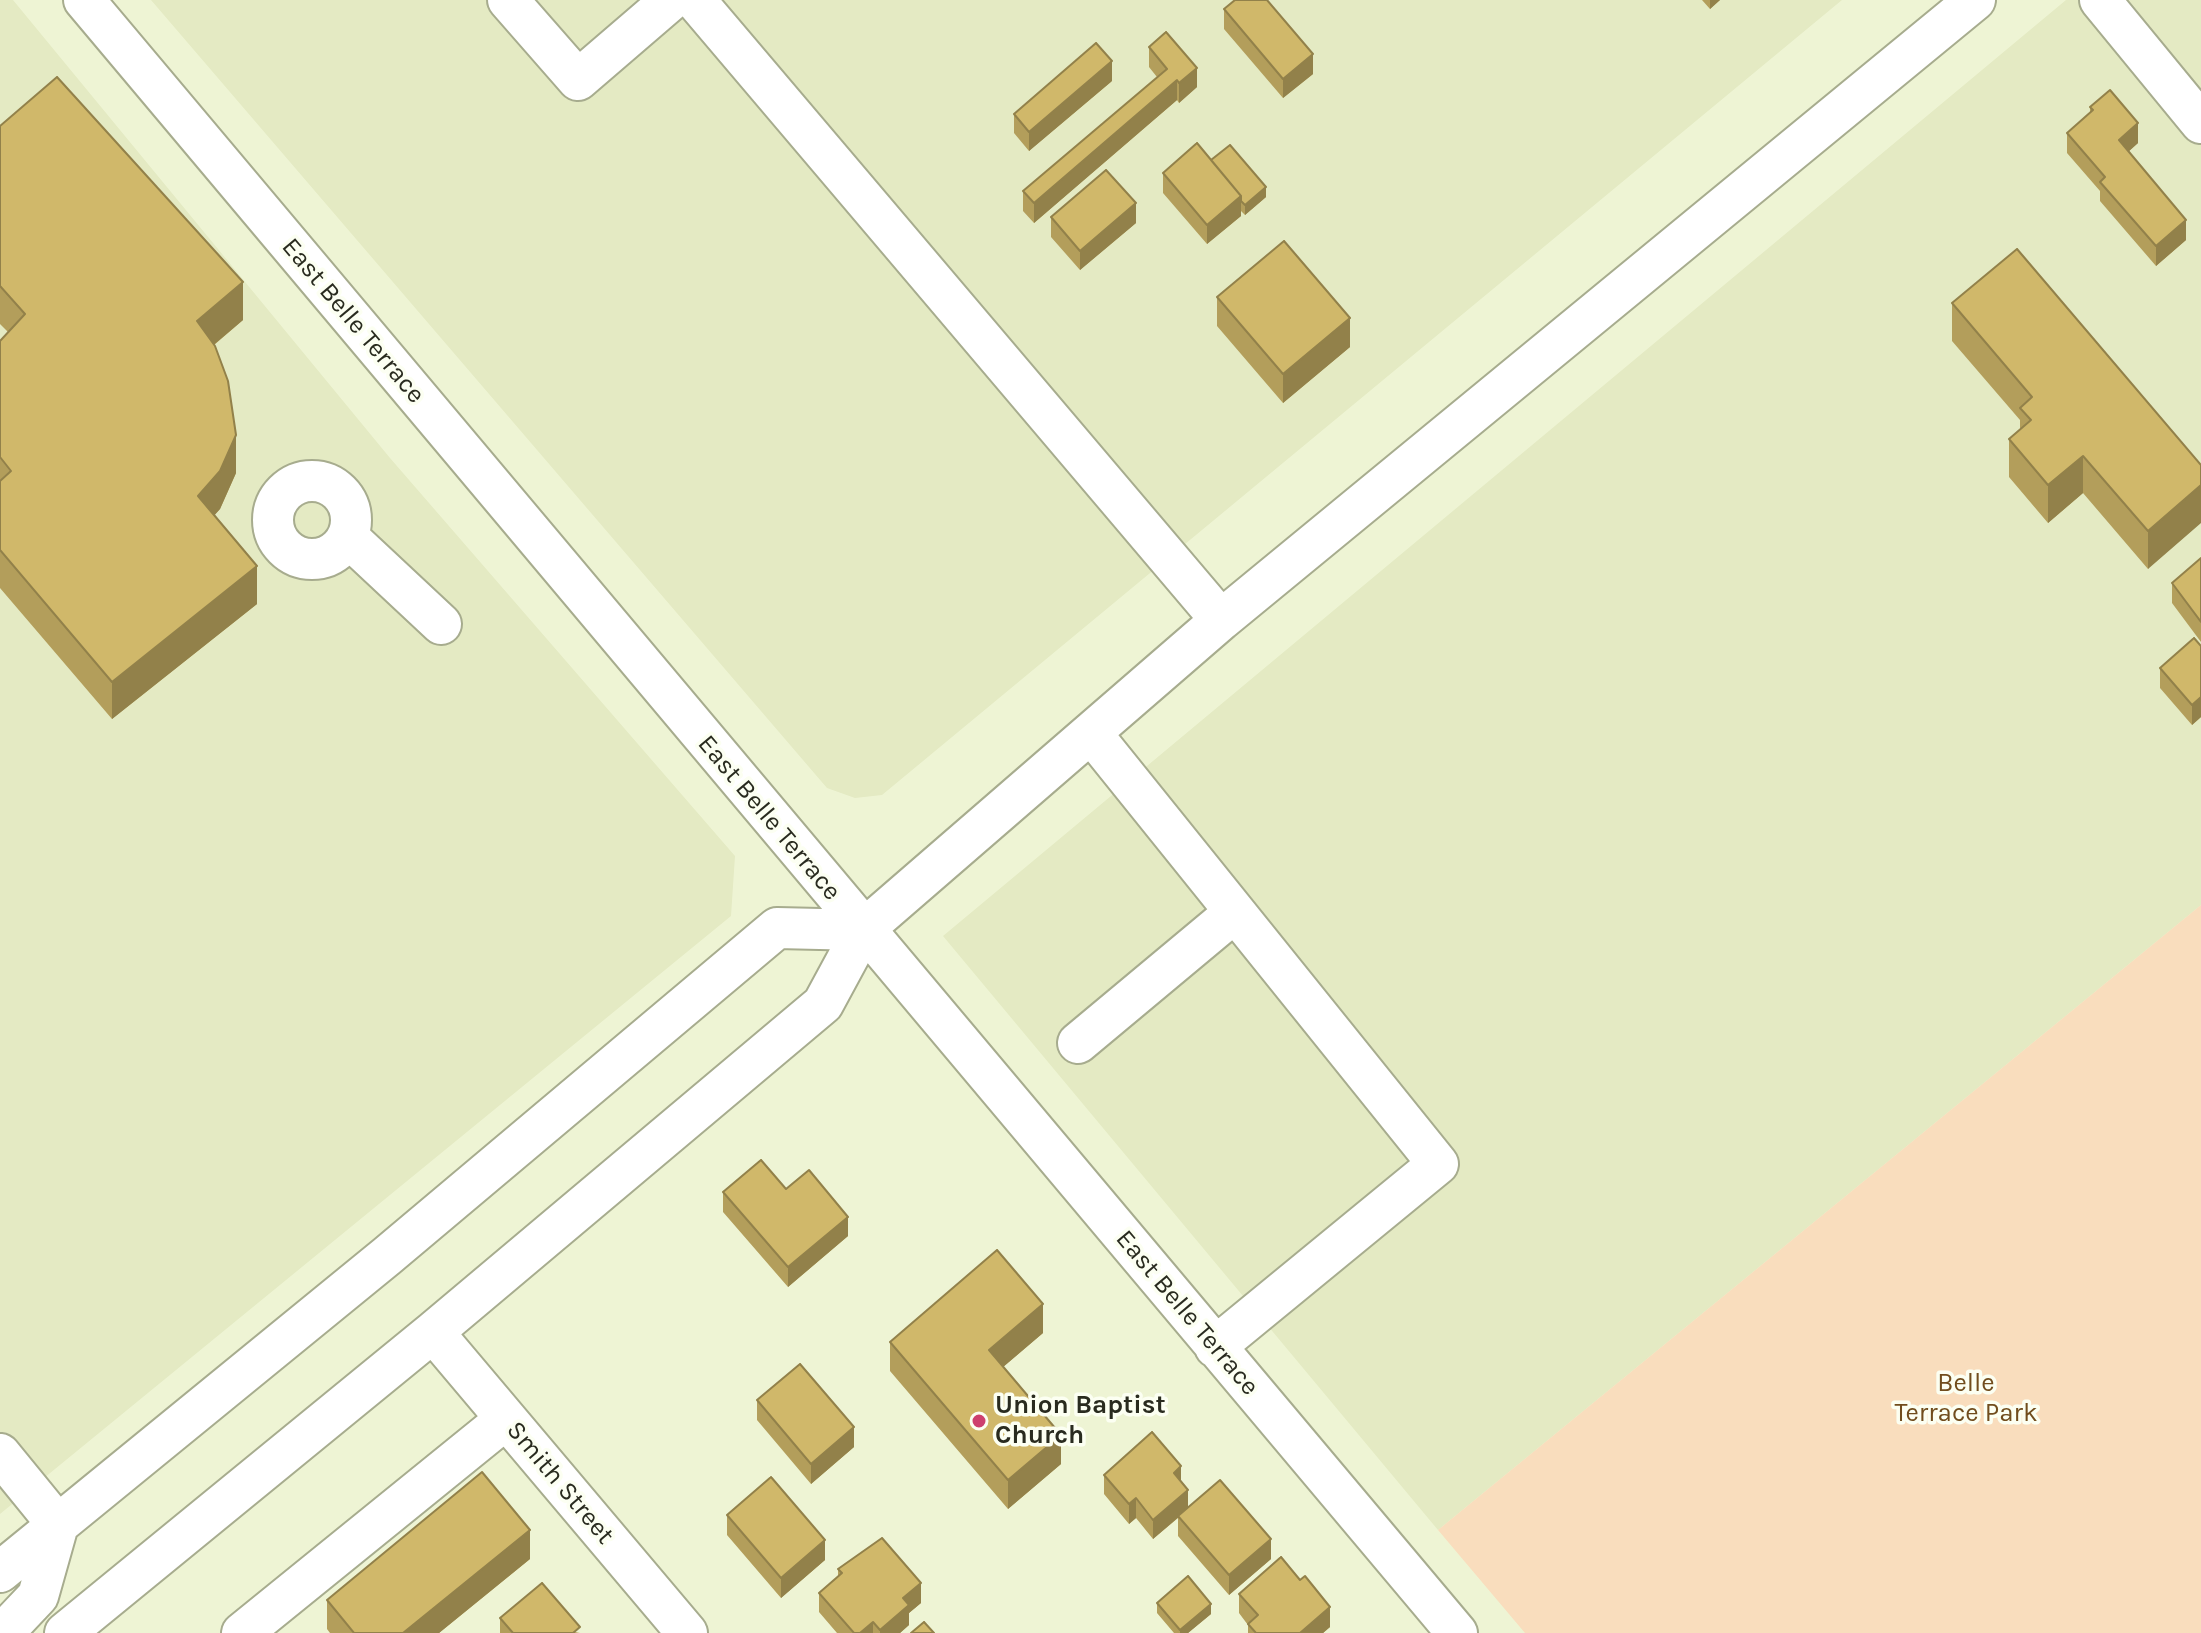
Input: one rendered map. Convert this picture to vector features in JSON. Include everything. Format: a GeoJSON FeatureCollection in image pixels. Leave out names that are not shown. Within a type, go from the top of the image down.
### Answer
{"type":"FeatureCollection","features":[{"type":"Feature","properties":{"kind":"street","name":"East Belle Terrace"},"geometry":{"type":"LineString","coordinates":[[84,0],[1457,1633]]}},
{"type":"Feature","properties":{"kind":"street"},"geometry":{"type":"LineString","coordinates":[[508,0],[578,80],[671,0]]}},
{"type":"Feature","properties":{"kind":"street"},"geometry":{"type":"LineString","coordinates":[[695,0],[1221,620]]}},
{"type":"Feature","properties":{"kind":"street"},"geometry":{"type":"LineString","coordinates":[[65,1633],[433,1332],[823,1004],[863,930],[1221,620],[1975,0]]}},
{"type":"Feature","properties":{"kind":"street"},"geometry":{"type":"LineString","coordinates":[[2100,0],[2201,123]]}},
{"type":"Feature","properties":{"kind":"street"},"geometry":{"type":"LineString","coordinates":[[348,537],[441,624]]}},
{"type":"Feature","properties":{"kind":"street"},"geometry":{"type":"LineString","coordinates":[[1091,733],[1438,1164],[1215,1347]]}},
{"type":"Feature","properties":{"kind":"street"},"geometry":{"type":"LineString","coordinates":[[1078,1043],[1235,912]]}},
{"type":"Feature","properties":{"kind":"street"},"geometry":{"type":"LineString","coordinates":[[0,1572],[387,1256],[777,928],[863,930]]}},
{"type":"Feature","properties":{"kind":"street","name":"Smith Street"},"geometry":{"type":"LineString","coordinates":[[433,1332],[687,1633]]}},
{"type":"Feature","properties":{"kind":"street"},"geometry":{"type":"LineString","coordinates":[[242,1633],[506,1419]]}},
{"type":"Feature","properties":{"kind":"street"},"geometry":{"type":"LineString","coordinates":[[0,1454],[58,1525]]}},
{"type":"Feature","properties":{"kind":"street"},"geometry":{"type":"LineString","coordinates":[[3,1633],[38,1596],[58,1525]]}},
{"type":"Feature","properties":{"kind":"shaded area"},"geometry":{"type":"Polygon","coordinates":[[[0,0],[13,0],[390,458],[735,856],[731,916],[0,1514],[0,0]]]}},
{"type":"Feature","properties":{"kind":"shaded area"},"geometry":{"type":"Polygon","coordinates":[[[151,0],[1842,0],[882,795],[855,798],[827,788],[151,0]]]}},
{"type":"Feature","properties":{"kind":"shaded area"},"geometry":{"type":"Polygon","coordinates":[[[2066,0],[2201,0],[2201,905],[1438,1530],[943,936],[2066,0]]]}},
{"type":"Feature","properties":{"kind":"green space","name":"Belle Terrace Park"},"geometry":{"type":"Polygon","coordinates":[[[2201,905],[2201,1633],[1525,1633],[1438,1530],[2201,905]]]}},
{"type":"Feature","properties":{"kind":"building"},"geometry":{"type":"Polygon","coordinates":[[[1235,0],[1267,0],[1313,54],[1283,79],[1224,9],[1235,0]]]}},
{"type":"Feature","properties":{"kind":"building"},"geometry":{"type":"Polygon","coordinates":[[[1166,32],[1197,68],[1179,83],[1177,80],[1034,203],[1023,191],[1167,69],[1149,47],[1166,32]]]}},
{"type":"Feature","properties":{"kind":"building"},"geometry":{"type":"Polygon","coordinates":[[[1096,43],[1112,61],[1029,132],[1014,114],[1096,43]]]}},
{"type":"Feature","properties":{"kind":"building"},"geometry":{"type":"Polygon","coordinates":[[[57,77],[243,282],[197,321],[215,346],[228,381],[236,435],[220,471],[198,496],[257,566],[112,682],[0,550],[0,481],[11,471],[0,457],[0,341],[25,314],[0,286],[0,126],[57,77]]]}},
{"type":"Feature","properties":{"kind":"building"},"geometry":{"type":"Polygon","coordinates":[[[2110,90],[2138,123],[2119,140],[2186,220],[2156,246],[2100,182],[2105,177],[2067,133],[2110,90]]]}},
{"type":"Feature","properties":{"kind":"building"},"geometry":{"type":"Polygon","coordinates":[[[1197,143],[1241,196],[1207,225],[1163,173],[1197,143]]]}},
{"type":"Feature","properties":{"kind":"building"},"geometry":{"type":"Polygon","coordinates":[[[1230,145],[1266,187],[1245,205],[1211,160],[1230,145]]]}},
{"type":"Feature","properties":{"kind":"building"},"geometry":{"type":"Polygon","coordinates":[[[1106,170],[1136,203],[1080,251],[1051,217],[1106,170]]]}},
{"type":"Feature","properties":{"kind":"building"},"geometry":{"type":"Polygon","coordinates":[[[1284,241],[1350,318],[1283,374],[1217,297],[1284,241]]]}},
{"type":"Feature","properties":{"kind":"building"},"geometry":{"type":"Polygon","coordinates":[[[2017,249],[2201,465],[2201,485],[2148,531],[2083,456],[2048,485],[2009,439],[2031,420],[2020,408],[2032,397],[1952,303],[2017,249]]]}},
{"type":"Feature","properties":{"kind":"building"},"geometry":{"type":"Polygon","coordinates":[[[2201,558],[2201,622],[2172,583],[2201,558]]]}},
{"type":"Feature","properties":{"kind":"building"},"geometry":{"type":"Polygon","coordinates":[[[2194,638],[2201,646],[2201,697],[2192,705],[2160,668],[2194,638]]]}},
{"type":"Feature","properties":{"kind":"building"},"geometry":{"type":"Polygon","coordinates":[[[761,1160],[786,1189],[809,1170],[848,1217],[788,1267],[723,1192],[761,1160]]]}},
{"type":"Feature","properties":{"kind":"building","name":"Union Baptist Church"},"geometry":{"type":"Polygon","coordinates":[[[997,1250],[1043,1304],[989,1350],[1061,1435],[1008,1480],[890,1342],[997,1250]]]}},
{"type":"Feature","properties":{"kind":"building"},"geometry":{"type":"Polygon","coordinates":[[[800,1364],[854,1427],[811,1464],[757,1400],[800,1364]]]}},
{"type":"Feature","properties":{"kind":"building"},"geometry":{"type":"Polygon","coordinates":[[[1152,1432],[1181,1466],[1174,1473],[1188,1490],[1153,1520],[1136,1498],[1129,1504],[1104,1475],[1152,1432]]]}},
{"type":"Feature","properties":{"kind":"building"},"geometry":{"type":"Polygon","coordinates":[[[482,1472],[530,1530],[403,1633],[354,1633],[327,1600],[482,1472]]]}},
{"type":"Feature","properties":{"kind":"building"},"geometry":{"type":"Polygon","coordinates":[[[771,1477],[825,1540],[781,1578],[727,1515],[771,1477]]]}},
{"type":"Feature","properties":{"kind":"building"},"geometry":{"type":"Polygon","coordinates":[[[1220,1480],[1271,1539],[1229,1575],[1178,1516],[1220,1480]]]}},
{"type":"Feature","properties":{"kind":"building"},"geometry":{"type":"Polygon","coordinates":[[[882,1538],[921,1583],[903,1598],[909,1605],[880,1630],[873,1622],[860,1633],[854,1633],[819,1593],[842,1573],[838,1569],[882,1538]]]}},
{"type":"Feature","properties":{"kind":"building"},"geometry":{"type":"Polygon","coordinates":[[[1281,1557],[1300,1580],[1305,1576],[1330,1607],[1300,1633],[1256,1633],[1248,1624],[1258,1615],[1239,1594],[1281,1557]]]}},
{"type":"Feature","properties":{"kind":"building"},"geometry":{"type":"Polygon","coordinates":[[[1188,1576],[1211,1604],[1180,1630],[1157,1603],[1188,1576]]]}},
{"type":"Feature","properties":{"kind":"building"},"geometry":{"type":"Polygon","coordinates":[[[542,1583],[580,1627],[573,1633],[513,1633],[500,1618],[542,1583]]]}},
{"type":"Feature","properties":{"kind":"building"},"geometry":{"type":"Polygon","coordinates":[[[924,1622],[934,1633],[911,1633],[924,1622]]]}},
{"type":"Feature","properties":{"kind":"place","name":"Union Baptist Church"},"geometry":{"type":"Point","coordinates":[979,1421]}}]}
